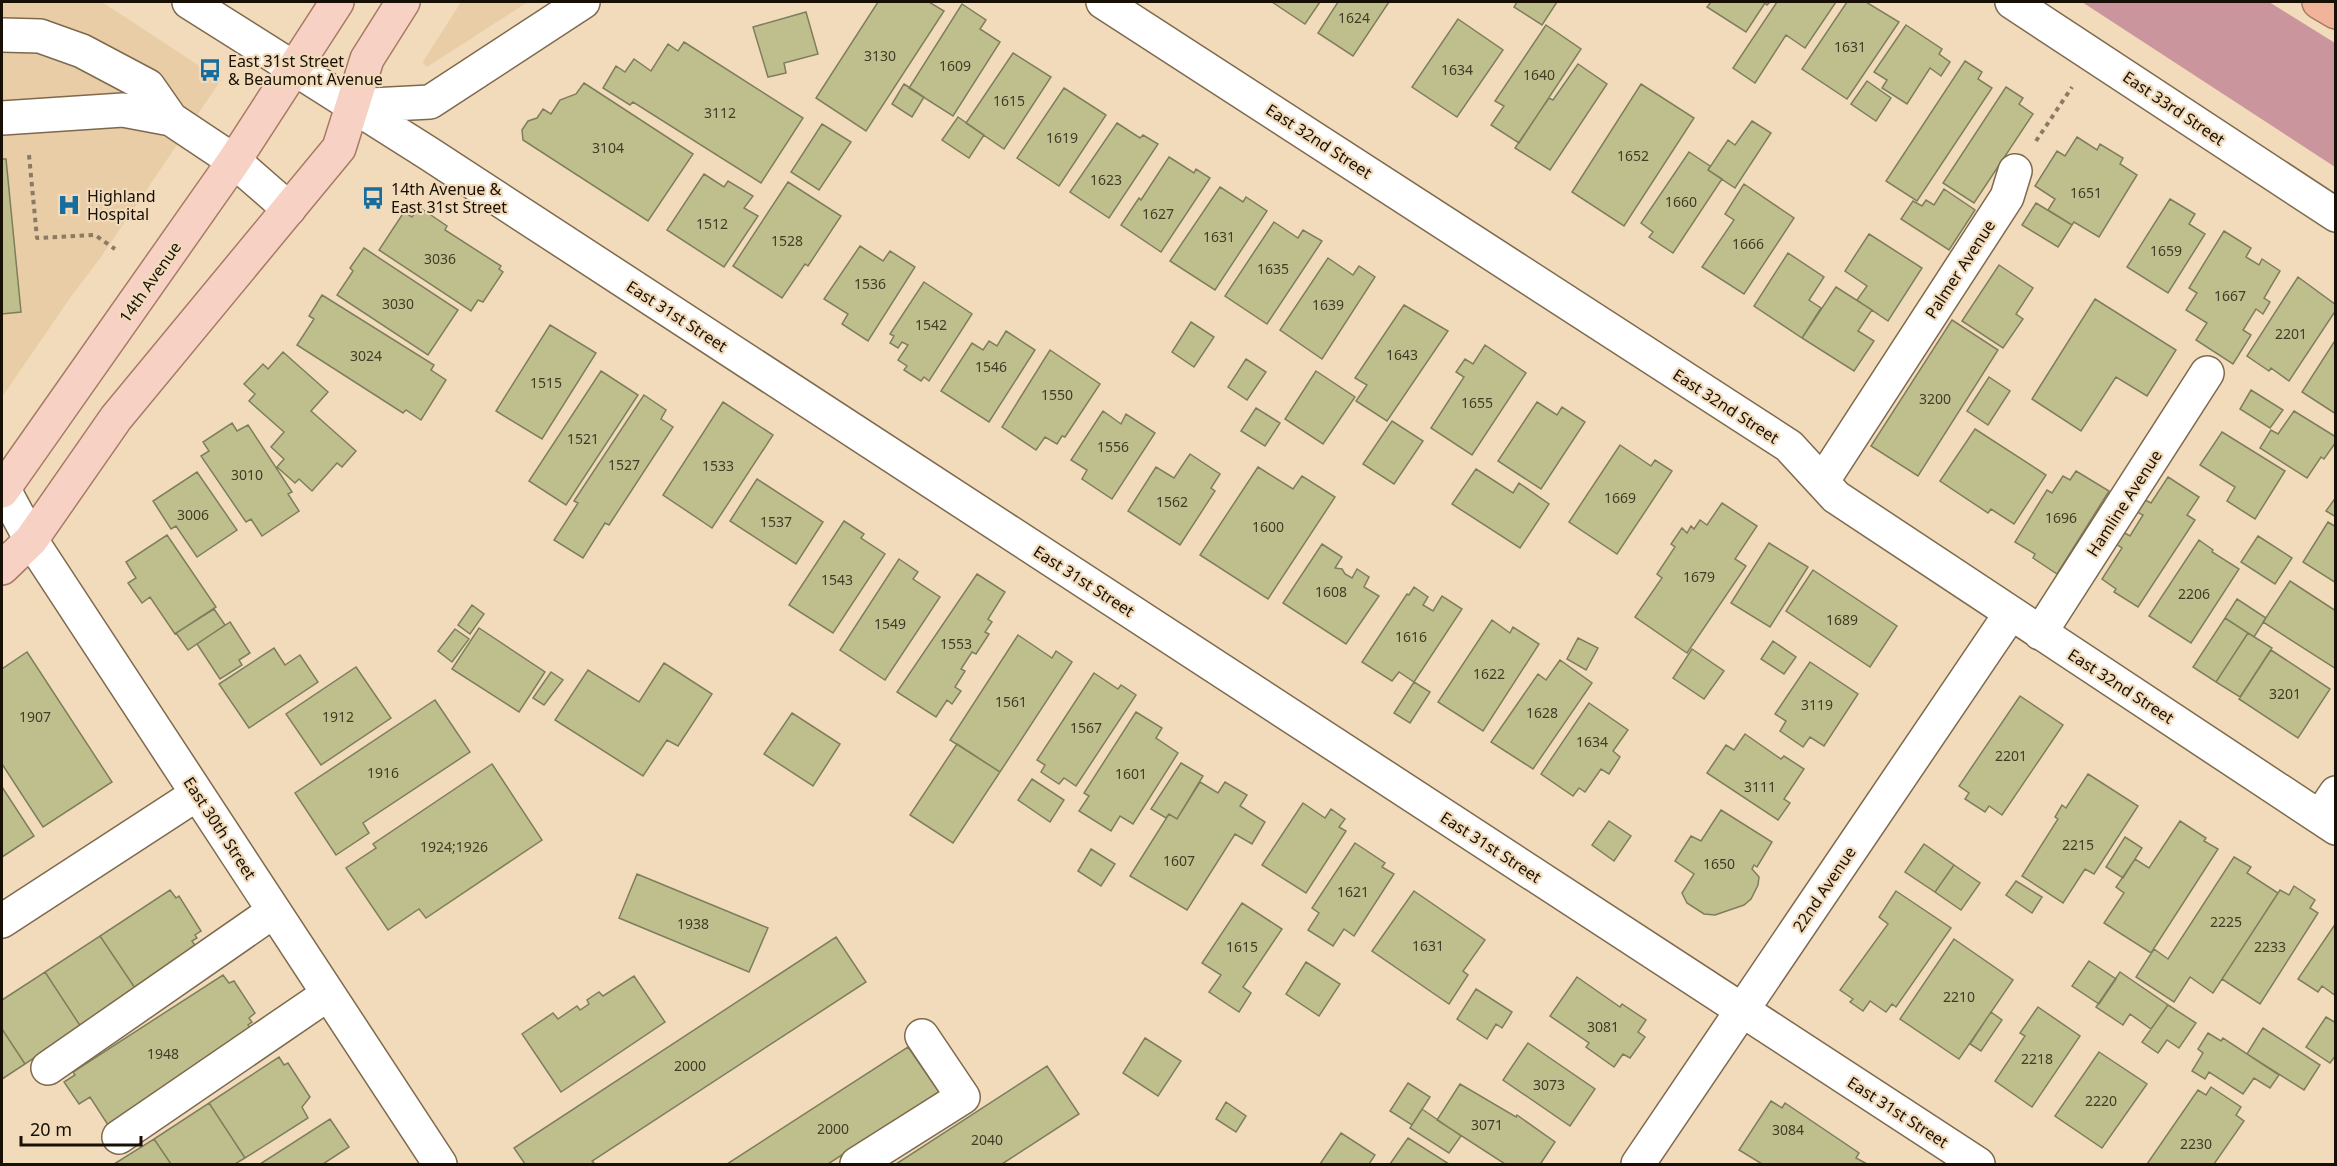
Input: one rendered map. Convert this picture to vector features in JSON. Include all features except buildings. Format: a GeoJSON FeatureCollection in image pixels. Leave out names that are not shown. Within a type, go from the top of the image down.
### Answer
{"type":"FeatureCollection","features":[{"type":"Feature","properties":{"kind":"highway"},"geometry":{"type":"LineString","coordinates":[[2319,2],[2336,12]]}},
{"type":"Feature","properties":{"kind":"main road","name":"14th Avenue"},"geometry":{"type":"LineString","coordinates":[[2,488],[234,161],[337,2]]}},
{"type":"Feature","properties":{"kind":"main road"},"geometry":{"type":"LineString","coordinates":[[2,568],[31,540],[116,418],[339,147],[368,59],[404,2]]}},
{"type":"Feature","properties":{"kind":"street","name":"East 31st Street"},"geometry":{"type":"LineString","coordinates":[[189,2],[1978,1164]]}},
{"type":"Feature","properties":{"kind":"street"},"geometry":{"type":"LineString","coordinates":[[352,106],[430,102],[583,2]]}},
{"type":"Feature","properties":{"kind":"street","name":"East 32nd Street"},"geometry":{"type":"LineString","coordinates":[[1103,2],[1789,446],[1836,497],[2040,633],[2330,813]]}},
{"type":"Feature","properties":{"kind":"street","name":"East 33rd Street"},"geometry":{"type":"LineString","coordinates":[[2012,2],[2336,215]]}},
{"type":"Feature","properties":{"kind":"street"},"geometry":{"type":"LineString","coordinates":[[2,35],[40,36],[82,51],[148,86],[171,118],[234,161],[289,209]]}},
{"type":"Feature","properties":{"kind":"street"},"geometry":{"type":"LineString","coordinates":[[2,118],[123,110],[171,118]]}},
{"type":"Feature","properties":{"kind":"street","name":"Palmer Avenue"},"geometry":{"type":"LineString","coordinates":[[1822,482],[2007,197],[2015,171]]}},
{"type":"Feature","properties":{"kind":"street","name":"Hamline Avenue"},"geometry":{"type":"LineString","coordinates":[[2040,633],[2207,374]]}},
{"type":"Feature","properties":{"kind":"street","name":"East 30th Street"},"geometry":{"type":"LineString","coordinates":[[2,488],[31,540],[440,1164]]}},
{"type":"Feature","properties":{"kind":"street","name":"22nd Avenue"},"geometry":{"type":"LineString","coordinates":[[1638,1164],[2011,613]]}},
{"type":"Feature","properties":{"kind":"street"},"geometry":{"type":"LineString","coordinates":[[2,921],[197,794]]}},
{"type":"Feature","properties":{"kind":"street"},"geometry":{"type":"LineString","coordinates":[[48,1068],[274,911]]}},
{"type":"Feature","properties":{"kind":"street"},"geometry":{"type":"LineString","coordinates":[[119,1137],[328,994]]}},
{"type":"Feature","properties":{"kind":"street"},"geometry":{"type":"LineString","coordinates":[[857,1164],[963,1097],[922,1036]]}},
{"type":"Feature","properties":{"kind":"path"},"geometry":{"type":"LineString","coordinates":[[2015,171],[2094,55]]}},
{"type":"Feature","properties":{"kind":"path"},"geometry":{"type":"LineString","coordinates":[[28,153],[37,238],[95,235],[115,249]]}},
{"type":"Feature","properties":{"kind":"shaded area","name":"Highland Hospital"},"geometry":{"type":"Polygon","coordinates":[[[2,2],[102,2],[221,80],[101,257],[2,397],[2,2]]]}},
{"type":"Feature","properties":{"kind":"shaded area"},"geometry":{"type":"Polygon","coordinates":[[[461,2],[528,2],[427,67],[423,63],[424,60],[461,2]]]}},
{"type":"Feature","properties":{"kind":"shaded area"},"geometry":{"type":"Polygon","coordinates":[[[2082,2],[2269,2],[2335,43],[2335,167],[2082,2]]]}},
{"type":"Feature","properties":{"kind":"place","name":"East 31st Street & Beaumont Avenue"},"geometry":{"type":"Point","coordinates":[210,70]}},
{"type":"Feature","properties":{"kind":"place","name":"14th Avenue & East 31st Street"},"geometry":{"type":"Point","coordinates":[373,198]}},
{"type":"Feature","properties":{"kind":"place","name":"Highland Hospital"},"geometry":{"type":"Point","coordinates":[69,205]}}]}
